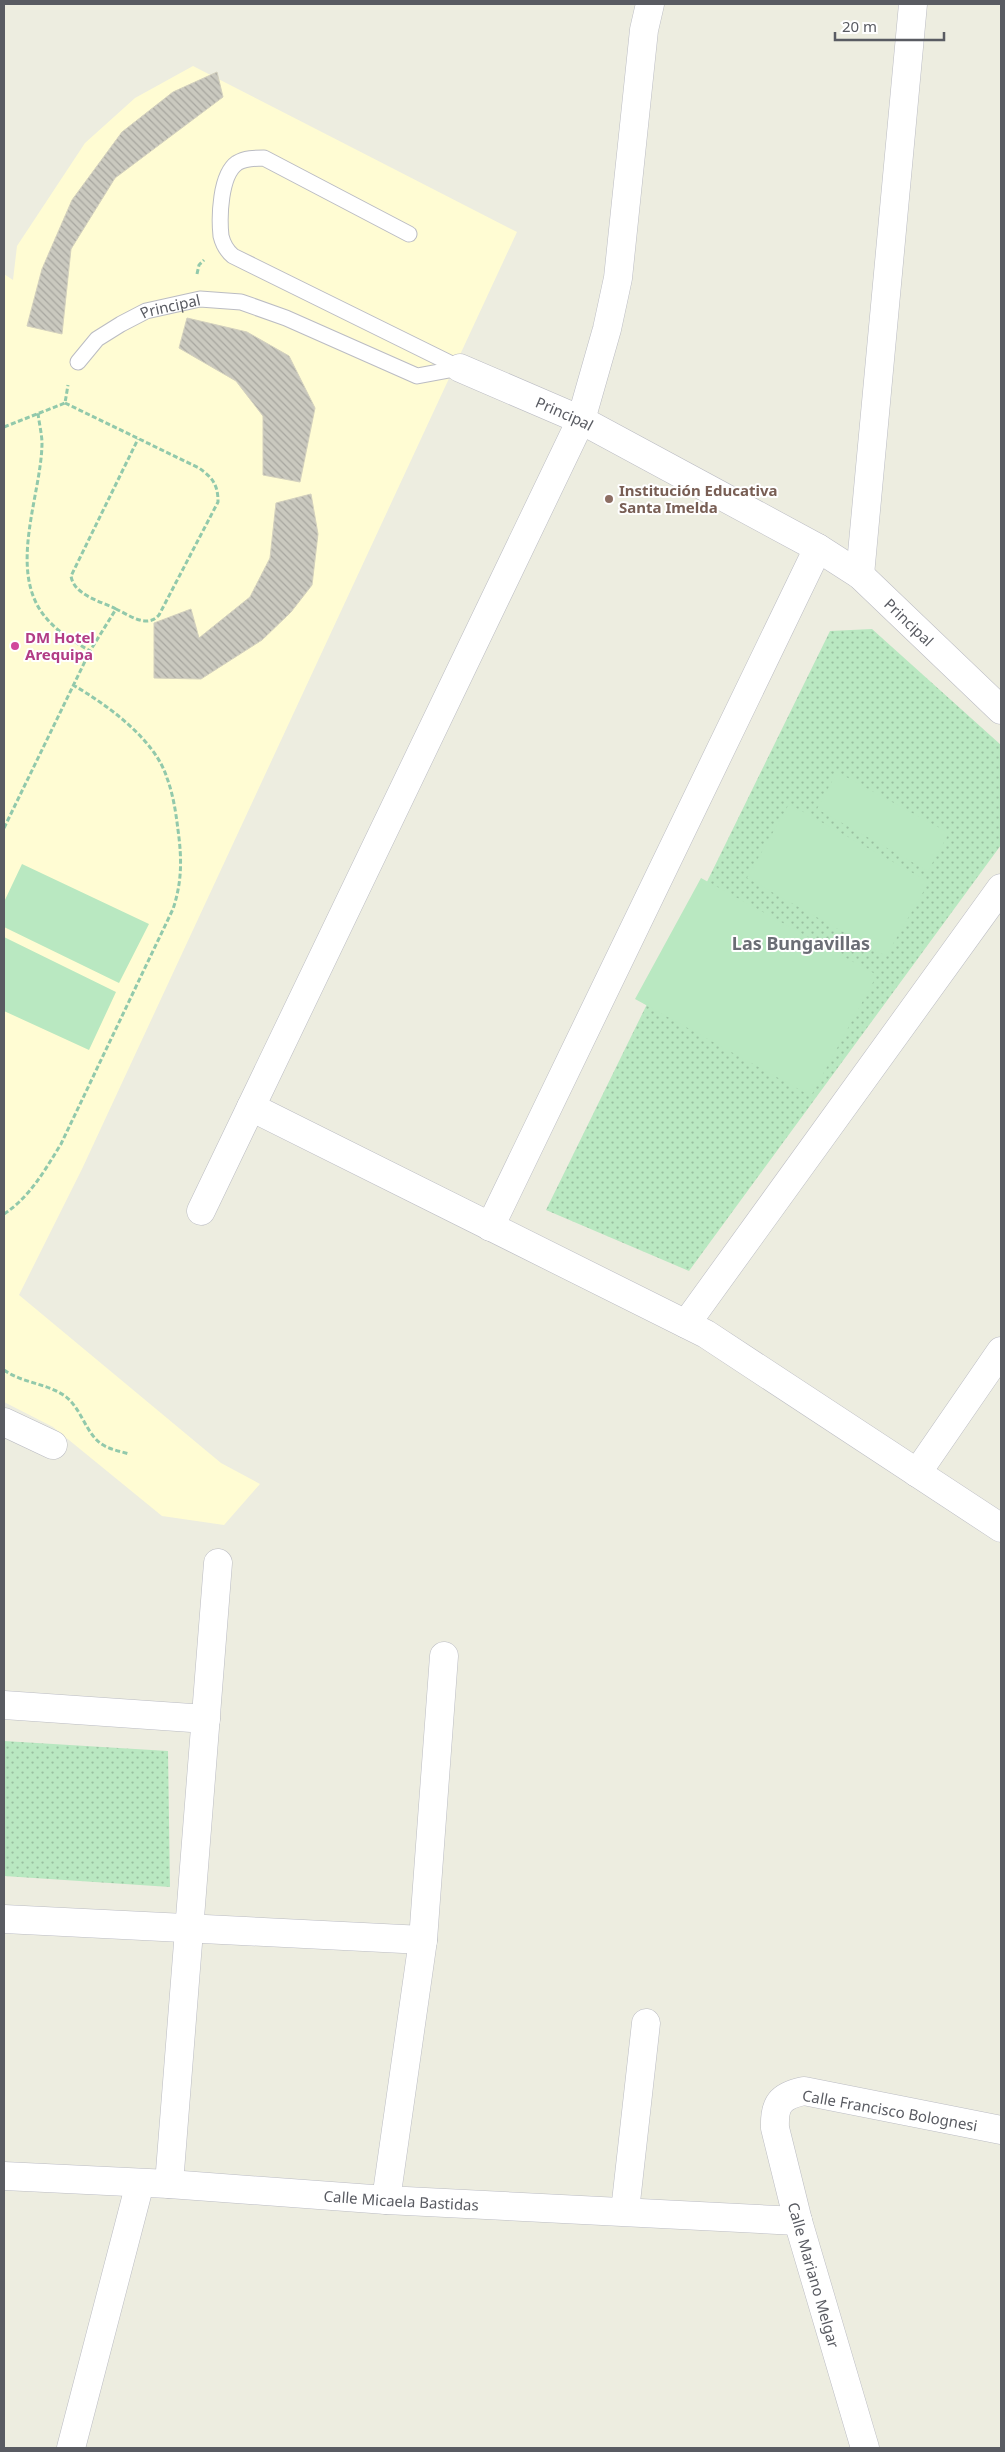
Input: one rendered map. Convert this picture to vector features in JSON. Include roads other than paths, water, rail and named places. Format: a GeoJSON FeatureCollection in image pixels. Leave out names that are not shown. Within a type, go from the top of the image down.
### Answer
{"type":"FeatureCollection","features":[{"type":"Feature","properties":{"kind":"street"},"geometry":{"type":"LineString","coordinates":[[201,1211],[581,420],[607,329],[618,278],[644,30],[650,4]]}},
{"type":"Feature","properties":{"kind":"street"},"geometry":{"type":"LineString","coordinates":[[860,576],[913,4]]}},
{"type":"Feature","properties":{"kind":"street","name":"Principal"},"geometry":{"type":"LineString","coordinates":[[460,368],[581,420],[818,548],[860,576],[1001,710]]}},
{"type":"Feature","properties":{"kind":"street"},"geometry":{"type":"LineString","coordinates":[[490,1227],[818,548]]}},
{"type":"Feature","properties":{"kind":"street"},"geometry":{"type":"LineString","coordinates":[[686,1324],[1001,888]]}},
{"type":"Feature","properties":{"kind":"street"},"geometry":{"type":"LineString","coordinates":[[251,1108],[706,1334],[1001,1528]]}},
{"type":"Feature","properties":{"kind":"street"},"geometry":{"type":"LineString","coordinates":[[917,1473],[1001,1351]]}},
{"type":"Feature","properties":{"kind":"street"},"geometry":{"type":"LineString","coordinates":[[4,1422],[53,1445]]}},
{"type":"Feature","properties":{"kind":"street"},"geometry":{"type":"LineString","coordinates":[[169,2184],[191,1928],[218,1563]]}},
{"type":"Feature","properties":{"kind":"street"},"geometry":{"type":"LineString","coordinates":[[386,2200],[423,1940],[444,1656]]}},
{"type":"Feature","properties":{"kind":"street"},"geometry":{"type":"LineString","coordinates":[[4,1705],[206,1719]]}},
{"type":"Feature","properties":{"kind":"street"},"geometry":{"type":"LineString","coordinates":[[4,1919],[423,1940]]}},
{"type":"Feature","properties":{"kind":"street"},"geometry":{"type":"LineString","coordinates":[[624,2211],[646,2023]]}},
{"type":"Feature","properties":{"kind":"street","name":"Calle Francisco Bolognesi"},"geometry":{"type":"LineString","coordinates":[[781,2100],[791,2094],[804,2091],[1001,2130]]}},
{"type":"Feature","properties":{"kind":"street","name":"Calle Mariano Melgar"},"geometry":{"type":"LineString","coordinates":[[781,2100],[774,2114],[775,2128],[798,2221],[865,2448]]}},
{"type":"Feature","properties":{"kind":"street","name":"Calle Micaela Bastidas"},"geometry":{"type":"LineString","coordinates":[[4,2176],[169,2184],[386,2200],[798,2221]]}},
{"type":"Feature","properties":{"kind":"street"},"geometry":{"type":"LineString","coordinates":[[71,2448],[140,2183]]}},
{"type":"Feature","properties":{"kind":"lane"},"geometry":{"type":"LineString","coordinates":[[409,234],[264,158],[247,159],[234,167],[223,186],[221,236],[228,251],[242,262],[460,368]]}},
{"type":"Feature","properties":{"kind":"lane","name":"Principal"},"geometry":{"type":"LineString","coordinates":[[78,362],[97,339],[146,311],[200,299],[241,302],[286,318],[417,376],[460,368]]}},
{"type":"Feature","properties":{"kind":"place","name":"Institución Educativa Santa Imelda"},"geometry":{"type":"Point","coordinates":[609,499]}},
{"type":"Feature","properties":{"kind":"place","name":"DM Hotel Arequipa"},"geometry":{"type":"Point","coordinates":[15,646]}},
{"type":"Feature","properties":{"kind":"district","name":"Las Bungavillas"},"geometry":{"type":"Point","coordinates":[801,943]}}]}
